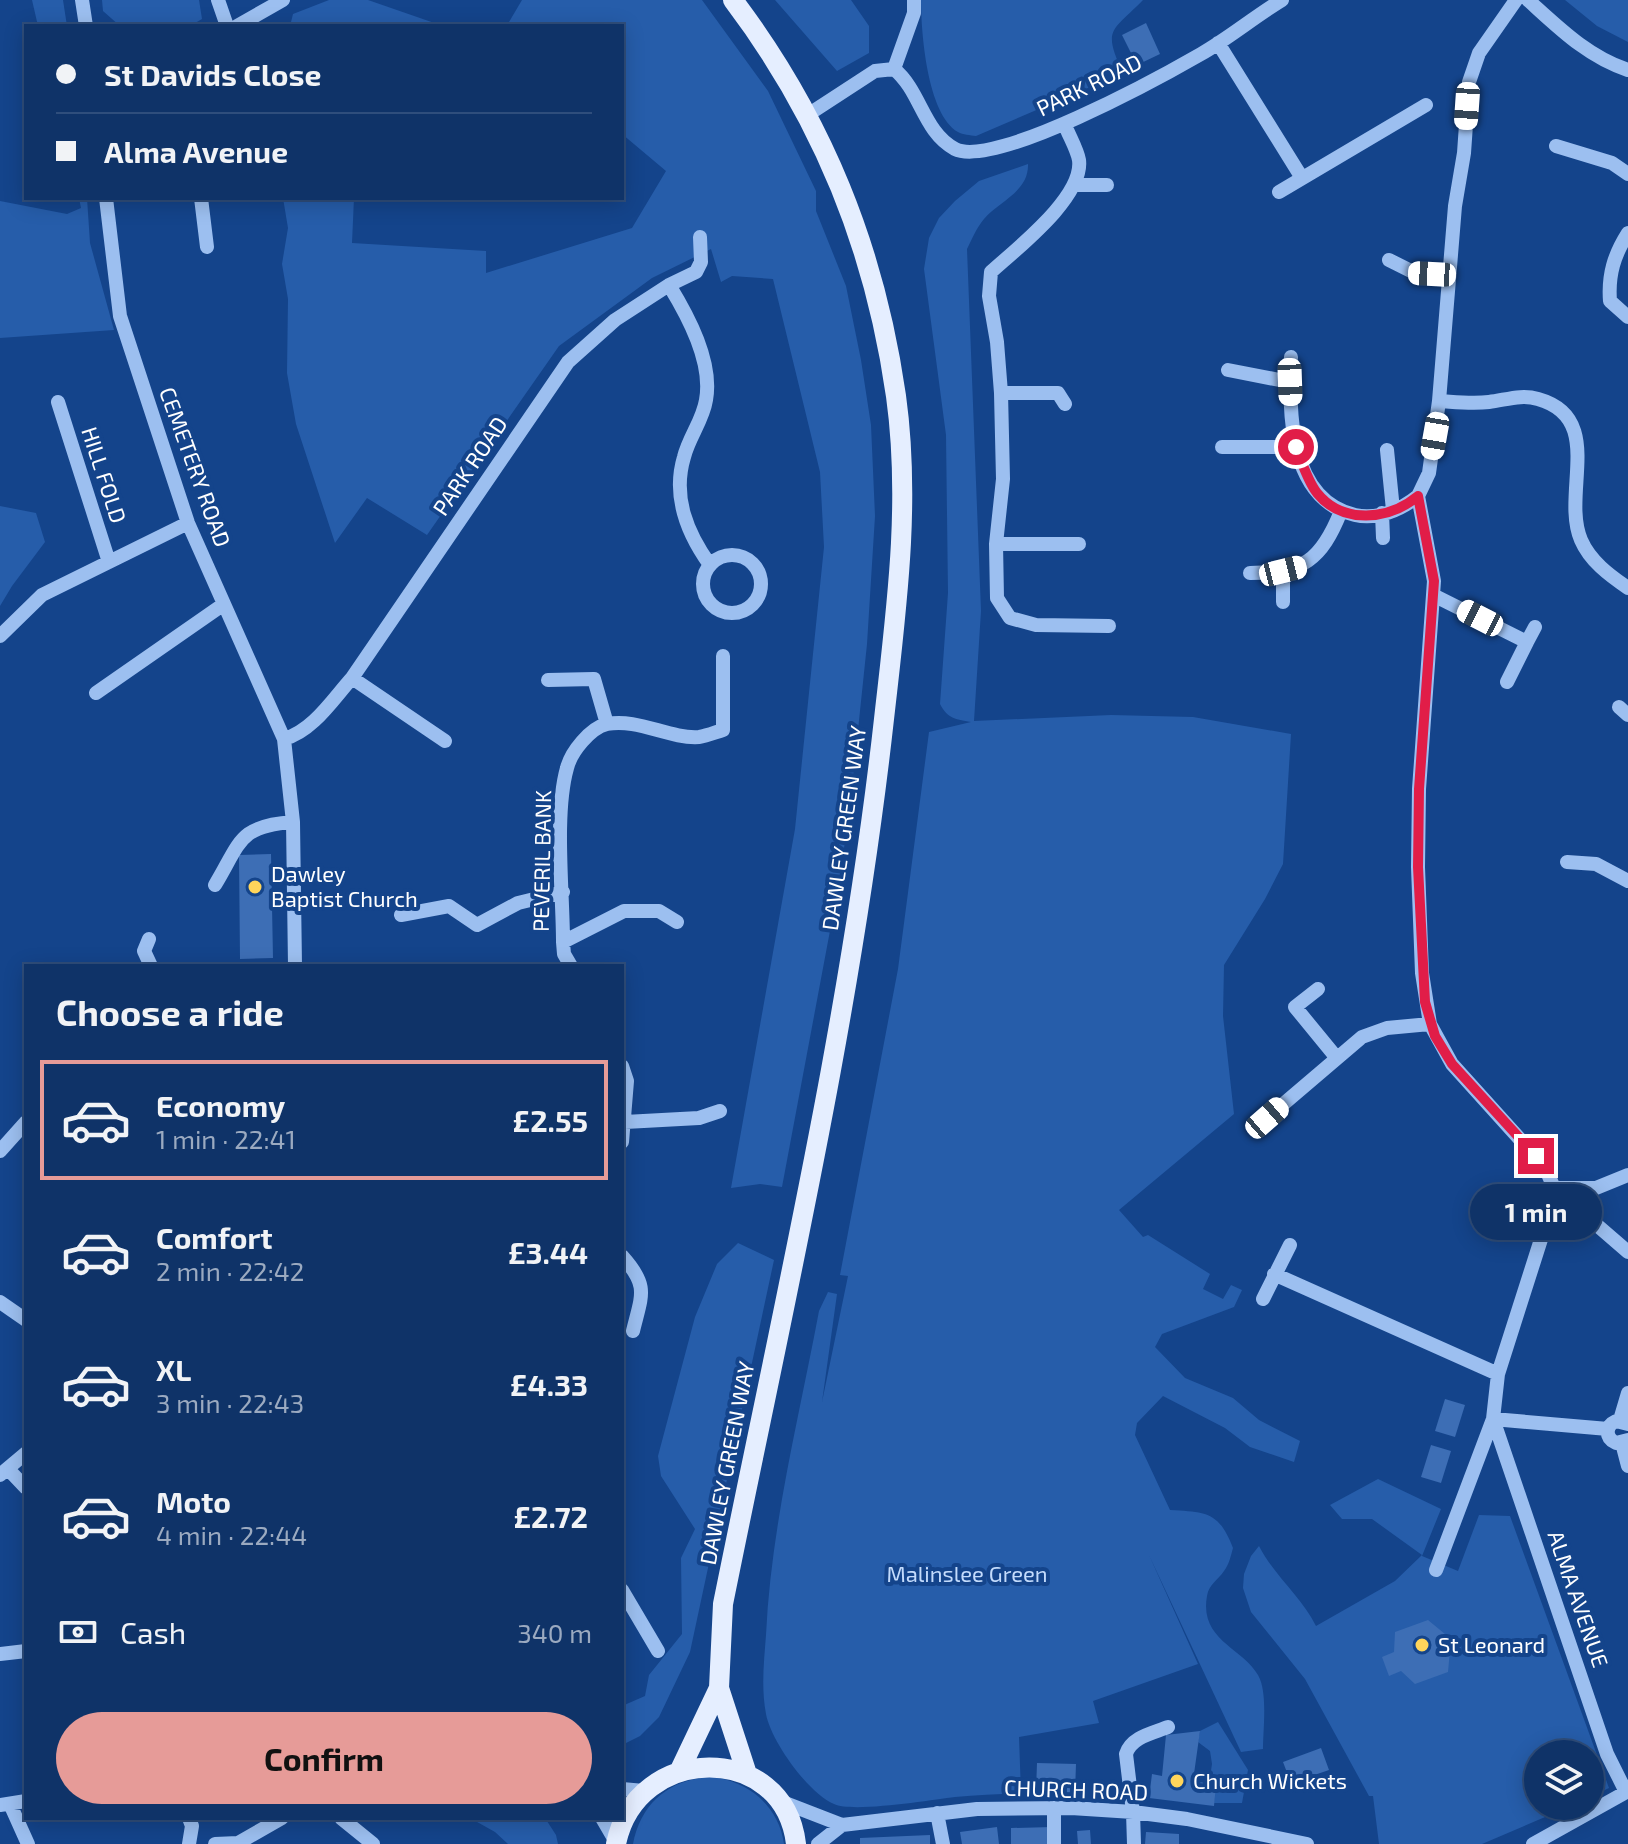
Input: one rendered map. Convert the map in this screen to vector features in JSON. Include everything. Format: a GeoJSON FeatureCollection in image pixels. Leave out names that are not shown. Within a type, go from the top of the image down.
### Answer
{"type":"FeatureCollection","features":[{"type":"Feature","properties":{"kind":"main road","name":"DAWLEY GREEN WAY"},"geometry":{"type":"LineString","coordinates":[[733,0],[809,114],[841,182],[874,284],[884,327],[897,398],[902,464],[900,574],[859,911],[723,1604],[719,1688],[747,1774]]}},
{"type":"Feature","properties":{"kind":"main road","name":"DAWLEY GREEN WAY"},"geometry":{"type":"LineString","coordinates":[[679,1772],[719,1688]]}},
{"type":"Feature","properties":{"kind":"main road"},"geometry":{"type":"LineString","coordinates":[[624,1820],[627,1811],[644,1791],[679,1772],[716,1768],[747,1774],[763,1784],[787,1814],[796,1844]]}},
{"type":"Feature","properties":{"kind":"main road"},"geometry":{"type":"LineString","coordinates":[[616,1843],[624,1820]]}},
{"type":"Feature","properties":{"kind":"street"},"geometry":{"type":"LineString","coordinates":[[82,0],[86,24]]}},
{"type":"Feature","properties":{"kind":"street"},"geometry":{"type":"LineString","coordinates":[[809,114],[875,71],[894,69],[914,13],[914,0]]}},
{"type":"Feature","properties":{"kind":"street","name":"PARK ROAD"},"geometry":{"type":"LineString","coordinates":[[894,69],[907,80],[939,139],[958,151],[971,153],[1065,125],[1218,43],[1282,0]]}},
{"type":"Feature","properties":{"kind":"street"},"geometry":{"type":"LineString","coordinates":[[1291,357],[1292,428],[1296,447],[1316,492],[1330,506],[1366,517],[1403,508],[1418,496],[1429,473],[1439,401],[1469,82],[1479,53],[1516,0]]}},
{"type":"Feature","properties":{"kind":"street"},"geometry":{"type":"LineString","coordinates":[[1528,0],[1580,46],[1612,65],[1628,70]]}},
{"type":"Feature","properties":{"kind":"street"},"geometry":{"type":"LineString","coordinates":[[241,24],[282,1]]}},
{"type":"Feature","properties":{"kind":"street"},"geometry":{"type":"LineString","coordinates":[[220,5],[226,24]]}},
{"type":"Feature","properties":{"kind":"street"},"geometry":{"type":"LineString","coordinates":[[1218,43],[1302,178]]}},
{"type":"Feature","properties":{"kind":"street"},"geometry":{"type":"LineString","coordinates":[[1279,192],[1426,105]]}},
{"type":"Feature","properties":{"kind":"street"},"geometry":{"type":"LineString","coordinates":[[1065,125],[1079,160],[1074,185],[1032,235],[991,272],[989,296],[1001,393],[1003,479],[996,544],[997,598],[1010,618],[1036,625],[1109,626]]}},
{"type":"Feature","properties":{"kind":"street"},"geometry":{"type":"LineString","coordinates":[[1556,146],[1612,163],[1628,174]]}},
{"type":"Feature","properties":{"kind":"street"},"geometry":{"type":"LineString","coordinates":[[1074,185],[1107,185]]}},
{"type":"Feature","properties":{"kind":"street","name":"CEMETERY ROAD"},"geometry":{"type":"LineString","coordinates":[[106,200],[120,316],[188,523],[284,739],[293,822],[295,964]]}},
{"type":"Feature","properties":{"kind":"street"},"geometry":{"type":"LineString","coordinates":[[201,200],[207,247]]}},
{"type":"Feature","properties":{"kind":"street"},"geometry":{"type":"LineString","coordinates":[[1628,233],[1618,250],[1609,278],[1610,301],[1628,317]]}},
{"type":"Feature","properties":{"kind":"street","name":"PARK ROAD"},"geometry":{"type":"LineString","coordinates":[[284,739],[312,723],[352,678],[568,362],[615,320],[699,268],[700,237]]}},
{"type":"Feature","properties":{"kind":"street"},"geometry":{"type":"LineString","coordinates":[[1389,260],[1415,273],[1449,275]]}},
{"type":"Feature","properties":{"kind":"street"},"geometry":{"type":"LineString","coordinates":[[669,285],[697,340],[706,378],[707,399],[684,456],[680,495],[684,521],[710,565]]}},
{"type":"Feature","properties":{"kind":"street"},"geometry":{"type":"LineString","coordinates":[[1228,370],[1290,382]]}},
{"type":"Feature","properties":{"kind":"street"},"geometry":{"type":"LineString","coordinates":[[1001,393],[1058,393],[1065,404]]}},
{"type":"Feature","properties":{"kind":"street"},"geometry":{"type":"LineString","coordinates":[[1439,401],[1478,403],[1528,397],[1545,401],[1564,413],[1576,433],[1574,507],[1581,540],[1591,558],[1628,588]]}},
{"type":"Feature","properties":{"kind":"street","name":"HILL FOLD"},"geometry":{"type":"LineString","coordinates":[[58,402],[109,562]]}},
{"type":"Feature","properties":{"kind":"street"},"geometry":{"type":"LineString","coordinates":[[1222,447],[1296,447]]}},
{"type":"Feature","properties":{"kind":"street"},"geometry":{"type":"LineString","coordinates":[[1383,538],[1387,512],[1387,450]]}},
{"type":"Feature","properties":{"kind":"street"},"geometry":{"type":"LineString","coordinates":[[1418,496],[1434,581],[1419,789],[1418,852],[1422,973],[1430,1024],[1452,1064],[1545,1167],[1554,1188],[1628,1252]]}},
{"type":"Feature","properties":{"kind":"street"},"geometry":{"type":"LineString","coordinates":[[1250,573],[1300,567],[1318,554],[1331,536],[1341,511]]}},
{"type":"Feature","properties":{"kind":"street","name":"HILL FOLD"},"geometry":{"type":"LineString","coordinates":[[0,636],[42,595],[188,523]]}},
{"type":"Feature","properties":{"kind":"street"},"geometry":{"type":"LineString","coordinates":[[996,544],[1079,544]]}},
{"type":"Feature","properties":{"kind":"street"},"geometry":{"type":"LineString","coordinates":[[737,555],[747,558],[759,573],[761,583],[755,601],[730,619],[708,599],[704,581],[710,565],[718,559],[737,555]]}},
{"type":"Feature","properties":{"kind":"street"},"geometry":{"type":"LineString","coordinates":[[1283,571],[1283,602]]}},
{"type":"Feature","properties":{"kind":"street"},"geometry":{"type":"LineString","coordinates":[[1433,595],[1527,642]]}},
{"type":"Feature","properties":{"kind":"street"},"geometry":{"type":"LineString","coordinates":[[96,693],[224,604]]}},
{"type":"Feature","properties":{"kind":"street"},"geometry":{"type":"LineString","coordinates":[[1507,682],[1535,627]]}},
{"type":"Feature","properties":{"kind":"street"},"geometry":{"type":"LineString","coordinates":[[548,680],[594,679],[607,724],[700,737],[723,730],[723,656]]}},
{"type":"Feature","properties":{"kind":"street"},"geometry":{"type":"LineString","coordinates":[[352,678],[445,741]]}},
{"type":"Feature","properties":{"kind":"street","name":"PEVERIL BANK"},"geometry":{"type":"LineString","coordinates":[[570,964],[564,954],[563,942],[561,815],[567,767],[593,731],[607,724]]}},
{"type":"Feature","properties":{"kind":"street"},"geometry":{"type":"LineString","coordinates":[[215,885],[245,835],[263,824],[293,822]]}},
{"type":"Feature","properties":{"kind":"street"},"geometry":{"type":"LineString","coordinates":[[1567,862],[1596,864],[1628,881]]}},
{"type":"Feature","properties":{"kind":"street"},"geometry":{"type":"LineString","coordinates":[[401,915],[449,906],[477,925],[518,903],[563,892]]}},
{"type":"Feature","properties":{"kind":"street"},"geometry":{"type":"LineString","coordinates":[[563,942],[624,911],[659,911],[677,922]]}},
{"type":"Feature","properties":{"kind":"street"},"geometry":{"type":"LineString","coordinates":[[149,939],[144,957],[149,964]]}},
{"type":"Feature","properties":{"kind":"street"},"geometry":{"type":"LineString","coordinates":[[1318,989],[1295,1007],[1336,1057]]}},
{"type":"Feature","properties":{"kind":"street"},"geometry":{"type":"LineString","coordinates":[[1267,1118],[1362,1037],[1380,1030],[1430,1024]]}},
{"type":"Feature","properties":{"kind":"street"},"geometry":{"type":"LineString","coordinates":[[624,1072],[627,1081],[624,1129]]}},
{"type":"Feature","properties":{"kind":"street"},"geometry":{"type":"LineString","coordinates":[[625,1122],[699,1118],[720,1111]]}},
{"type":"Feature","properties":{"kind":"street"},"geometry":{"type":"LineString","coordinates":[[0,1151],[24,1124]]}},
{"type":"Feature","properties":{"kind":"street"},"geometry":{"type":"LineString","coordinates":[[1554,1188],[1596,1188],[1628,1175]]}},
{"type":"Feature","properties":{"kind":"street","name":"ALMA AVENUE"},"geometry":{"type":"LineString","coordinates":[[1436,1570],[1493,1419],[1498,1374],[1548,1219],[1554,1188]]}},
{"type":"Feature","properties":{"kind":"street"},"geometry":{"type":"LineString","coordinates":[[1263,1299],[1290,1245]]}},
{"type":"Feature","properties":{"kind":"street"},"geometry":{"type":"LineString","coordinates":[[624,1258],[641,1283],[640,1305],[633,1331]]}},
{"type":"Feature","properties":{"kind":"street"},"geometry":{"type":"LineString","coordinates":[[1274,1274],[1498,1374]]}},
{"type":"Feature","properties":{"kind":"street"},"geometry":{"type":"LineString","coordinates":[[0,1302],[24,1319]]}},
{"type":"Feature","properties":{"kind":"street"},"geometry":{"type":"LineString","coordinates":[[1628,1393],[1610,1439],[1625,1441],[1628,1466]]}},
{"type":"Feature","properties":{"kind":"street"},"geometry":{"type":"LineString","coordinates":[[1493,1419],[1618,1424]]}},
{"type":"Feature","properties":{"kind":"street","name":"ALMA AVENUE"},"geometry":{"type":"LineString","coordinates":[[1493,1419],[1607,1754],[1627,1792]]}},
{"type":"Feature","properties":{"kind":"street"},"geometry":{"type":"LineString","coordinates":[[24,1455],[4,1472],[24,1487]]}},
{"type":"Feature","properties":{"kind":"street"},"geometry":{"type":"LineString","coordinates":[[624,1593],[658,1651]]}},
{"type":"Feature","properties":{"kind":"street"},"geometry":{"type":"LineString","coordinates":[[0,1654],[24,1651]]}},
{"type":"Feature","properties":{"kind":"street"},"geometry":{"type":"LineString","coordinates":[[1134,1844],[1126,1754],[1128,1747],[1136,1740],[1168,1727]]}},
{"type":"Feature","properties":{"kind":"street"},"geometry":{"type":"LineString","coordinates":[[624,1789],[644,1791]]}},
{"type":"Feature","properties":{"kind":"street"},"geometry":{"type":"LineString","coordinates":[[1533,1844],[1627,1792]]}},
{"type":"Feature","properties":{"kind":"street","name":"CHURCH ROAD"},"geometry":{"type":"LineString","coordinates":[[779,1801],[842,1825],[977,1809],[1054,1808],[1133,1812],[1212,1824],[1307,1844]]}},
{"type":"Feature","properties":{"kind":"street"},"geometry":{"type":"LineString","coordinates":[[5,1804],[28,1844]]}},
{"type":"Feature","properties":{"kind":"street"},"geometry":{"type":"LineString","coordinates":[[1054,1808],[1054,1844]]}},
{"type":"Feature","properties":{"kind":"street"},"geometry":{"type":"LineString","coordinates":[[937,1813],[943,1844]]}},
{"type":"Feature","properties":{"kind":"street"},"geometry":{"type":"LineString","coordinates":[[189,1844],[192,1826],[190,1820]]}},
{"type":"Feature","properties":{"kind":"street"},"geometry":{"type":"LineString","coordinates":[[215,1844],[238,1843],[278,1820]]}},
{"type":"Feature","properties":{"kind":"street"},"geometry":{"type":"LineString","coordinates":[[343,1820],[373,1844]]}},
{"type":"Feature","properties":{"kind":"street"},"geometry":{"type":"LineString","coordinates":[[603,1820],[616,1843]]}},
{"type":"Feature","properties":{"kind":"street"},"geometry":{"type":"LineString","coordinates":[[818,1844],[842,1825]]}},
{"type":"Feature","properties":{"kind":"green space"},"geometry":{"type":"Polygon","coordinates":[[[32,0],[63,0],[67,24],[38,24],[32,0]]]}},
{"type":"Feature","properties":{"kind":"green space"},"geometry":{"type":"Polygon","coordinates":[[[102,0],[199,0],[202,19],[193,24],[118,24],[103,11],[102,0]]]}},
{"type":"Feature","properties":{"kind":"green space"},"geometry":{"type":"Polygon","coordinates":[[[329,0],[368,0],[437,24],[290,24],[293,14],[329,0]]]}},
{"type":"Feature","properties":{"kind":"green space"},"geometry":{"type":"Polygon","coordinates":[[[522,0],[702,0],[768,91],[816,191],[816,211],[846,286],[871,425],[875,516],[867,644],[841,872],[782,1187],[760,1184],[731,1188],[795,829],[824,547],[820,472],[773,279],[732,276],[721,282],[711,249],[652,278],[559,346],[427,535],[367,498],[335,543],[296,424],[287,373],[288,299],[282,264],[288,228],[283,200],[354,200],[352,243],[486,251],[486,273],[632,228],[666,171],[624,136],[624,24],[506,24],[522,0]]]}},
{"type":"Feature","properties":{"kind":"green space"},"geometry":{"type":"Polygon","coordinates":[[[775,0],[851,0],[869,26],[869,53],[837,71],[775,0]]]}},
{"type":"Feature","properties":{"kind":"green space"},"geometry":{"type":"Polygon","coordinates":[[[921,0],[1143,0],[1118,25],[1112,39],[1123,73],[976,136],[958,132],[939,108],[928,71],[921,0]]]}},
{"type":"Feature","properties":{"kind":"green space"},"geometry":{"type":"Polygon","coordinates":[[[1565,0],[1628,0],[1628,42],[1597,26],[1565,0]]]}},
{"type":"Feature","properties":{"kind":"green space","name":"Malinslee Green"},"geometry":{"type":"Polygon","coordinates":[[[1028,164],[1024,182],[984,219],[967,249],[981,611],[974,721],[1111,715],[1193,717],[1291,734],[1283,864],[1224,965],[1223,1016],[1234,1114],[1119,1210],[1143,1237],[1148,1235],[1210,1274],[1203,1289],[1223,1299],[1231,1285],[1242,1290],[1234,1307],[1162,1334],[1155,1347],[1185,1378],[1233,1398],[1259,1420],[1300,1441],[1294,1462],[1250,1447],[1225,1428],[1163,1396],[1137,1423],[1135,1435],[1170,1510],[1210,1516],[1222,1527],[1233,1548],[1226,1569],[1208,1592],[1206,1611],[1216,1633],[1251,1666],[1261,1682],[1264,1701],[1263,1749],[1241,1752],[1149,1555],[1198,1664],[1093,1701],[1099,1723],[1019,1737],[1021,1793],[874,1807],[843,1806],[824,1798],[802,1778],[769,1725],[763,1684],[769,1594],[787,1472],[819,1311],[828,1292],[837,1294],[822,1402],[848,1276],[840,1275],[898,969],[929,732],[971,722],[952,718],[940,704],[948,593],[946,435],[924,269],[929,238],[939,218],[979,181],[1028,164]]]}},
{"type":"Feature","properties":{"kind":"green space"},"geometry":{"type":"Polygon","coordinates":[[[79,200],[87,200],[90,243],[114,330],[0,338],[0,201],[67,214],[81,208],[79,200]]]}},
{"type":"Feature","properties":{"kind":"green space"},"geometry":{"type":"Polygon","coordinates":[[[0,506],[36,513],[45,542],[0,606],[0,506]]]}},
{"type":"Feature","properties":{"kind":"green space"},"geometry":{"type":"Polygon","coordinates":[[[738,1243],[774,1260],[690,1652],[659,1717],[640,1736],[624,1744],[624,1705],[645,1696],[649,1675],[682,1634],[681,1558],[695,1529],[661,1476],[658,1456],[695,1317],[717,1264],[738,1243]]]}},
{"type":"Feature","properties":{"kind":"green space"},"geometry":{"type":"Polygon","coordinates":[[[1378,1479],[1441,1509],[1422,1556],[1458,1571],[1479,1515],[1510,1516],[1592,1740],[1524,1740],[1524,1820],[1538,1820],[1482,1844],[1379,1844],[1373,1796],[1369,1796],[1305,1679],[1251,1612],[1243,1588],[1244,1574],[1259,1546],[1316,1626],[1395,1581],[1422,1555],[1372,1519],[1342,1519],[1330,1505],[1378,1479]]]}},
{"type":"Feature","properties":{"kind":"green space"},"geometry":{"type":"Polygon","coordinates":[[[1218,1722],[1248,1770],[1242,1803],[1214,1803],[1215,1785],[1209,1784],[1210,1751],[1198,1742],[1200,1731],[1218,1722]]]}},
{"type":"Feature","properties":{"kind":"green space"},"geometry":{"type":"Polygon","coordinates":[[[1604,1774],[1609,1788],[1604,1790],[1604,1774]]]}},
{"type":"Feature","properties":{"kind":"green space"},"geometry":{"type":"Polygon","coordinates":[[[713,1777],[739,1784],[760,1798],[776,1819],[784,1844],[633,1844],[643,1816],[660,1795],[684,1782],[713,1777]]]}},
{"type":"Feature","properties":{"kind":"green space"},"geometry":{"type":"Polygon","coordinates":[[[474,1820],[546,1820],[558,1844],[508,1844],[495,1832],[474,1820]]]}},
{"type":"Feature","properties":{"kind":"building"},"geometry":{"type":"Polygon","coordinates":[[[1146,23],[1160,54],[1137,65],[1122,35],[1146,23]]]}},
{"type":"Feature","properties":{"kind":"building","name":"Dawley Baptist Church"},"geometry":{"type":"Polygon","coordinates":[[[271,854],[273,958],[240,959],[239,855],[271,854]]]}},
{"type":"Feature","properties":{"kind":"building"},"geometry":{"type":"Polygon","coordinates":[[[1445,1399],[1465,1405],[1455,1437],[1435,1431],[1445,1399]]]}},
{"type":"Feature","properties":{"kind":"building"},"geometry":{"type":"Polygon","coordinates":[[[1431,1445],[1451,1451],[1441,1483],[1421,1477],[1431,1445]]]}},
{"type":"Feature","properties":{"kind":"building","name":"St Leonard"},"geometry":{"type":"Polygon","coordinates":[[[1428,1620],[1451,1639],[1448,1672],[1415,1684],[1401,1671],[1389,1676],[1382,1657],[1394,1652],[1395,1632],[1428,1620]]]}},
{"type":"Feature","properties":{"kind":"building"},"geometry":{"type":"Polygon","coordinates":[[[1200,1731],[1193,1781],[1216,1785],[1214,1806],[1149,1798],[1152,1774],[1162,1776],[1166,1735],[1200,1731]]]}},
{"type":"Feature","properties":{"kind":"building"},"geometry":{"type":"Polygon","coordinates":[[[1321,1748],[1329,1770],[1291,1783],[1283,1762],[1321,1748]]]}},
{"type":"Feature","properties":{"kind":"building"},"geometry":{"type":"Polygon","coordinates":[[[1037,1763],[1076,1764],[1075,1793],[1036,1791],[1037,1763]]]}},
{"type":"Feature","properties":{"kind":"building"},"geometry":{"type":"Polygon","coordinates":[[[997,1827],[999,1844],[962,1844],[960,1832],[997,1827]]]}},
{"type":"Feature","properties":{"kind":"building"},"geometry":{"type":"Polygon","coordinates":[[[1052,1827],[1052,1844],[1011,1844],[1011,1828],[1052,1827]]]}},
{"type":"Feature","properties":{"kind":"building"},"geometry":{"type":"Polygon","coordinates":[[[1090,1830],[1091,1844],[1078,1844],[1077,1831],[1090,1830]]]}},
{"type":"Feature","properties":{"kind":"building"},"geometry":{"type":"Polygon","coordinates":[[[1146,1832],[1179,1834],[1179,1844],[1145,1844],[1146,1832]]]}},
{"type":"Feature","properties":{"kind":"building"},"geometry":{"type":"Polygon","coordinates":[[[930,1835],[930,1844],[860,1844],[860,1838],[930,1835]]]}},
{"type":"Feature","properties":{"kind":"place","name":"Dawley Baptist Church"},"geometry":{"type":"Point","coordinates":[255,887]}},
{"type":"Feature","properties":{"kind":"place","name":"St Leonard"},"geometry":{"type":"Point","coordinates":[1422,1645]}},
{"type":"Feature","properties":{"kind":"place","name":"Church Wickets"},"geometry":{"type":"Point","coordinates":[1177,1781]}},
{"type":"Feature","properties":{"kind":"route"},"geometry":{"type":"LineString","coordinates":[[1296,447],[1316,492],[1330,506],[1341,511],[1366,517],[1403,508],[1418,496],[1434,581],[1419,789],[1418,867],[1425,1002],[1435,1036],[1452,1064],[1536,1156]]}}]}
